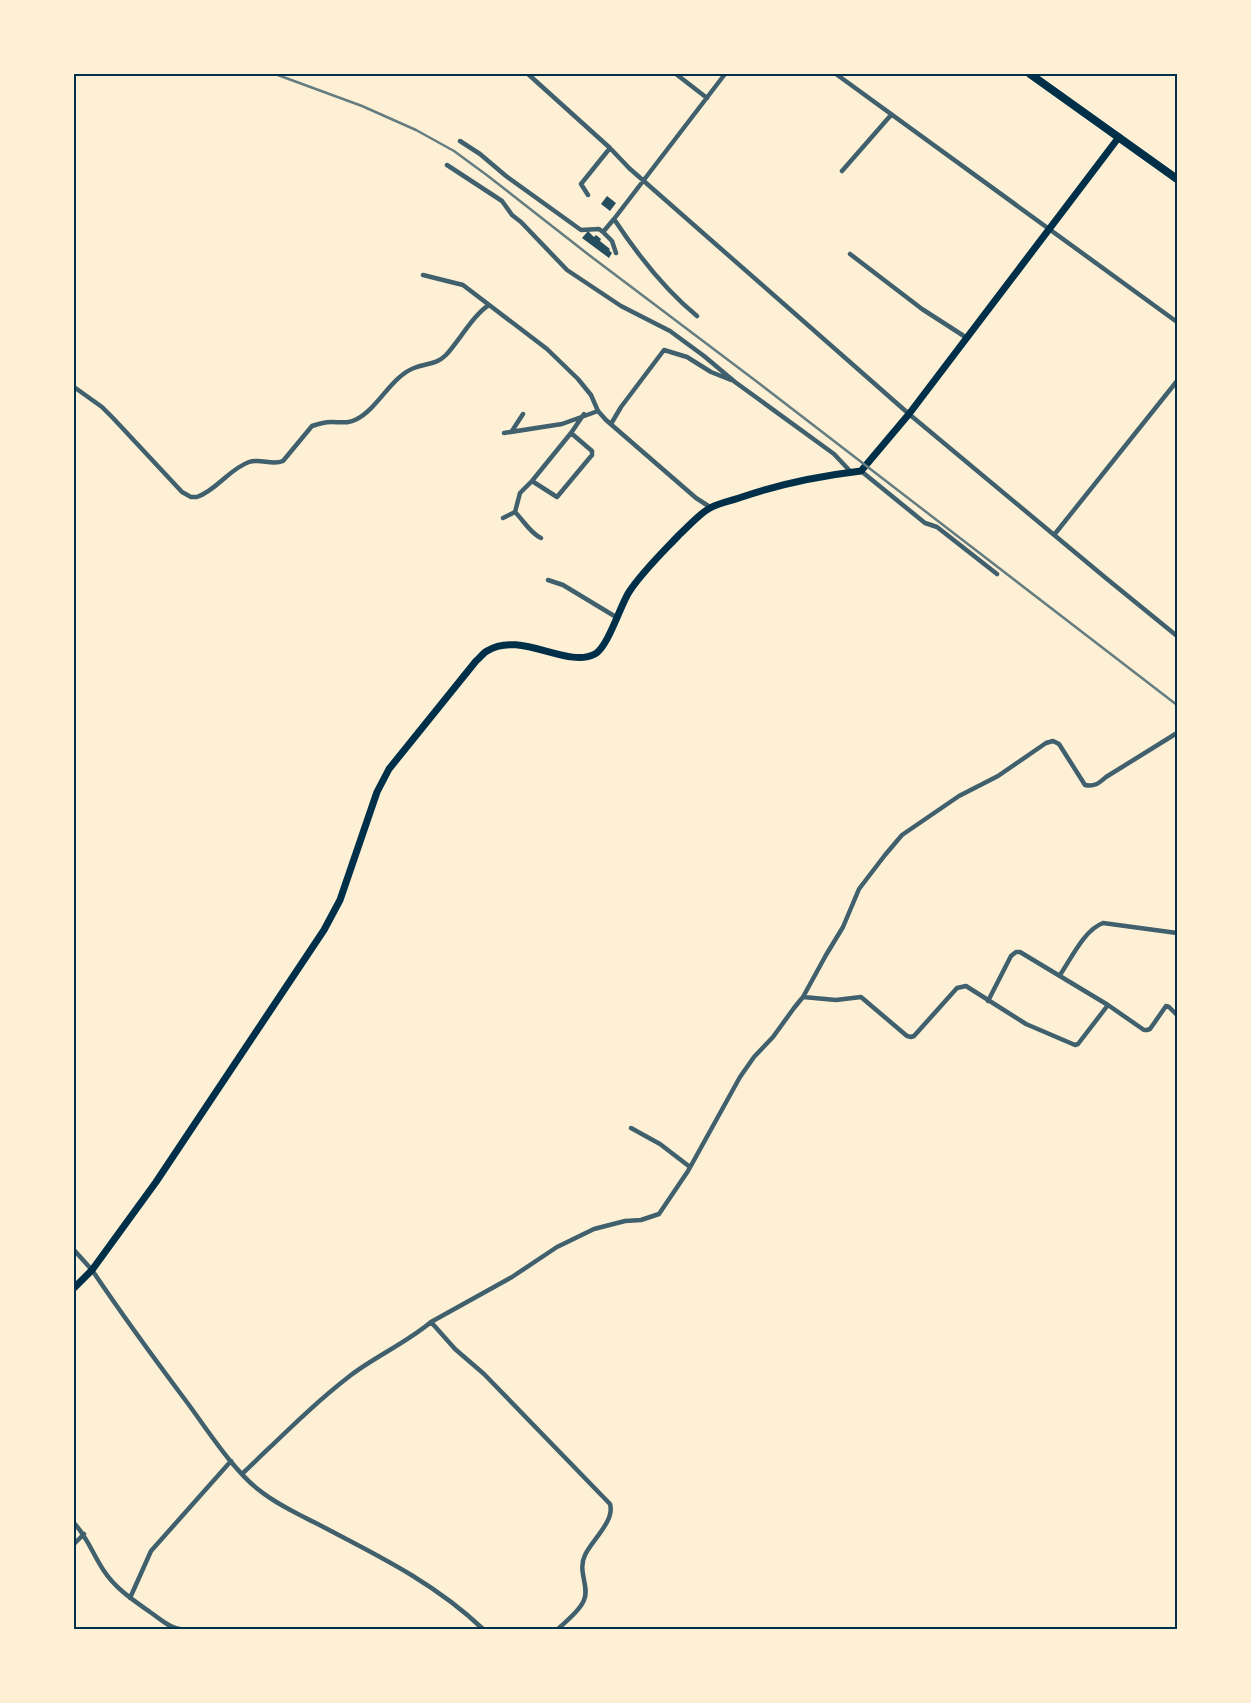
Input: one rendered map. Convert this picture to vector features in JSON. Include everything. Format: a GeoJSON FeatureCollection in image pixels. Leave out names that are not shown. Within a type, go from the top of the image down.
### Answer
{"type":"FeatureCollection","features":[{"type":"Feature","properties":{"kind":"main road"},"geometry":{"type":"LineString","coordinates":[[1030,74],[1177,179]]}},
{"type":"Feature","properties":{"kind":"main road"},"geometry":{"type":"LineString","coordinates":[[74,1288],[92,1270],[161,1175],[324,930],[340,900],[377,792],[389,769],[476,661],[487,651],[500,646],[511,645],[575,657],[595,654],[602,648],[633,586],[654,561],[692,522],[710,508],[752,493],[799,480],[850,471],[861,471],[909,414],[1119,137]]}},
{"type":"Feature","properties":{"kind":"street"},"geometry":{"type":"LineString","coordinates":[[528,74],[644,180],[909,414],[1177,636]]}},
{"type":"Feature","properties":{"kind":"street"},"geometry":{"type":"LineString","coordinates":[[676,74],[707,98]]}},
{"type":"Feature","properties":{"kind":"street"},"geometry":{"type":"LineString","coordinates":[[603,232],[725,74]]}},
{"type":"Feature","properties":{"kind":"street"},"geometry":{"type":"LineString","coordinates":[[836,74],[1177,322]]}},
{"type":"Feature","properties":{"kind":"street"},"geometry":{"type":"LineString","coordinates":[[842,172],[891,114]]}},
{"type":"Feature","properties":{"kind":"street"},"geometry":{"type":"LineString","coordinates":[[460,141],[581,230],[599,230],[603,232],[612,241],[616,253]]}},
{"type":"Feature","properties":{"kind":"street"},"geometry":{"type":"LineString","coordinates":[[588,195],[580,184],[610,148]]}},
{"type":"Feature","properties":{"kind":"street"},"geometry":{"type":"LineString","coordinates":[[447,165],[502,201],[512,215],[521,222],[566,270],[621,306],[670,331],[735,382],[834,454],[850,471]]}},
{"type":"Feature","properties":{"kind":"street"},"geometry":{"type":"LineString","coordinates":[[614,220],[654,273],[697,316]]}},
{"type":"Feature","properties":{"kind":"street"},"geometry":{"type":"LineString","coordinates":[[850,254],[922,309],[967,338]]}},
{"type":"Feature","properties":{"kind":"street"},"geometry":{"type":"LineString","coordinates":[[423,275],[460,283],[547,349],[591,395],[598,410],[611,424],[710,508]]}},
{"type":"Feature","properties":{"kind":"street"},"geometry":{"type":"LineString","coordinates":[[74,388],[102,407],[182,492],[191,497],[198,497],[246,463],[258,460],[274,463],[283,461],[312,426],[330,422],[345,423],[358,419],[394,381],[414,368],[437,361],[444,356],[478,315],[489,305]]}},
{"type":"Feature","properties":{"kind":"street"},"geometry":{"type":"LineString","coordinates":[[611,424],[621,407],[664,350],[687,357],[711,372],[735,382]]}},
{"type":"Feature","properties":{"kind":"street"},"geometry":{"type":"LineString","coordinates":[[1054,535],[1177,381]]}},
{"type":"Feature","properties":{"kind":"street"},"geometry":{"type":"LineString","coordinates":[[504,432],[562,424],[598,410]]}},
{"type":"Feature","properties":{"kind":"street"},"geometry":{"type":"LineString","coordinates":[[512,431],[523,414]]}},
{"type":"Feature","properties":{"kind":"street"},"geometry":{"type":"LineString","coordinates":[[503,518],[515,512],[520,493],[571,433],[584,414]]}},
{"type":"Feature","properties":{"kind":"street"},"geometry":{"type":"LineString","coordinates":[[532,481],[557,497],[592,455],[592,451],[571,433]]}},
{"type":"Feature","properties":{"kind":"street"},"geometry":{"type":"LineString","coordinates":[[861,471],[925,523],[937,527],[998,574]]}},
{"type":"Feature","properties":{"kind":"street"},"geometry":{"type":"LineString","coordinates":[[515,512],[526,522],[533,533],[541,538]]}},
{"type":"Feature","properties":{"kind":"street"},"geometry":{"type":"LineString","coordinates":[[548,580],[563,585],[616,617]]}},
{"type":"Feature","properties":{"kind":"street"},"geometry":{"type":"LineString","coordinates":[[242,1474],[319,1401],[353,1374],[431,1322],[512,1277],[557,1247],[594,1229],[625,1221],[641,1220],[659,1214],[690,1167],[740,1077],[803,997],[843,927],[859,890],[884,855],[902,836],[959,796],[998,776],[1046,742],[1053,741],[1059,744],[1085,785],[1096,786],[1106,777],[1177,733]]}},
{"type":"Feature","properties":{"kind":"street"},"geometry":{"type":"LineString","coordinates":[[1060,975],[1089,931],[1097,926],[1103,924],[1177,933]]}},
{"type":"Feature","properties":{"kind":"street"},"geometry":{"type":"LineString","coordinates":[[988,1001],[1009,958],[1016,952],[1020,952],[1028,955],[1146,1030],[1150,1029],[1166,1006],[1170,1006],[1177,1015]]}},
{"type":"Feature","properties":{"kind":"street"},"geometry":{"type":"LineString","coordinates":[[803,997],[836,1000],[861,998],[907,1036],[911,1037],[960,986],[969,987],[1026,1024],[1075,1045],[1078,1044],[1108,1005]]}},
{"type":"Feature","properties":{"kind":"street"},"geometry":{"type":"LineString","coordinates":[[631,1128],[660,1144],[690,1167]]}},
{"type":"Feature","properties":{"kind":"street"},"geometry":{"type":"LineString","coordinates":[[74,1250],[92,1270],[211,1435],[242,1474],[259,1491],[419,1578],[456,1605],[482,1629]]}},
{"type":"Feature","properties":{"kind":"street"},"geometry":{"type":"LineString","coordinates":[[431,1322],[610,1504],[609,1519],[585,1554],[582,1564],[586,1594],[584,1602],[558,1629]]}},
{"type":"Feature","properties":{"kind":"street"},"geometry":{"type":"LineString","coordinates":[[130,1598],[151,1551],[231,1460]]}},
{"type":"Feature","properties":{"kind":"street"},"geometry":{"type":"LineString","coordinates":[[74,1523],[84,1534],[105,1572],[118,1588],[175,1629],[180,1629]]}},
{"type":"Feature","properties":{"kind":"street"},"geometry":{"type":"LineString","coordinates":[[74,1544],[84,1534]]}},
{"type":"Feature","properties":{"kind":"building"},"geometry":{"type":"Polygon","coordinates":[[[607,196],[616,203],[610,211],[601,204],[607,196]]]}},
{"type":"Feature","properties":{"kind":"building"},"geometry":{"type":"Polygon","coordinates":[[[588,231],[594,237],[596,235],[601,239],[600,241],[610,249],[612,253],[609,258],[582,238],[588,231]]]}},
{"type":"Feature","properties":{"kind":"railway"},"geometry":{"type":"LineString","coordinates":[[275,74],[362,106],[416,130],[454,151],[1177,705]]}}]}
